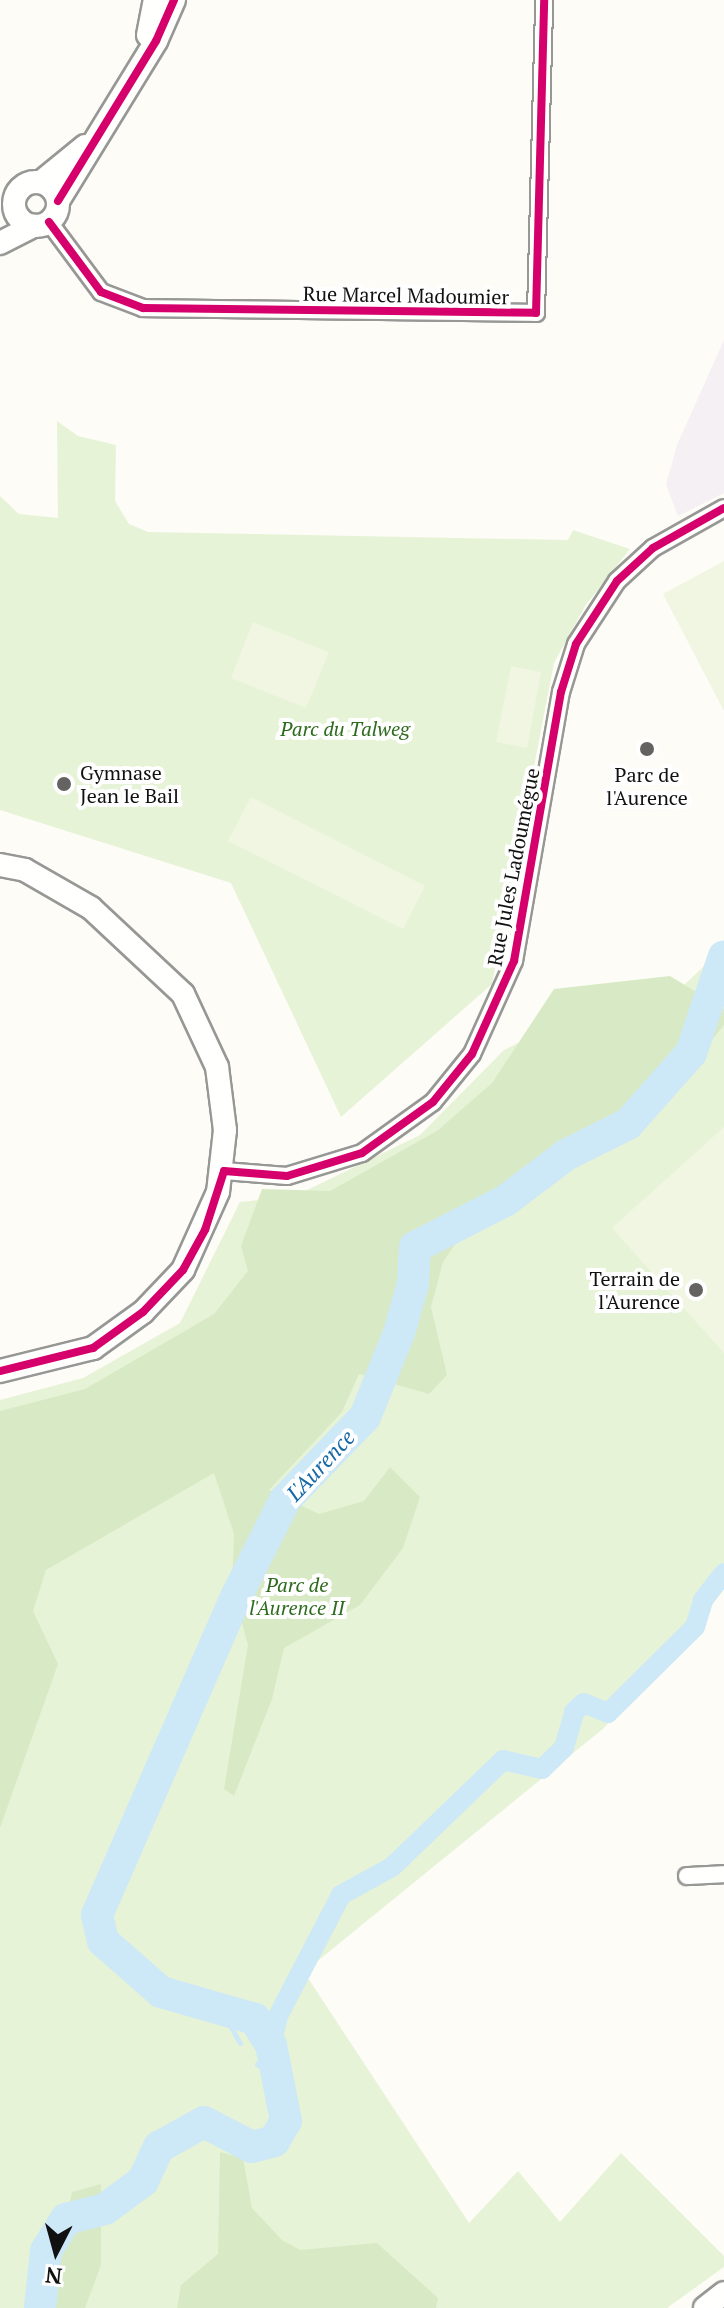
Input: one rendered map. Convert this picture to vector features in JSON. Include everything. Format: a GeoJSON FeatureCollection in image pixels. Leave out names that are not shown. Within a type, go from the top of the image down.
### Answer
{"type":"FeatureCollection","features":[{"type":"Feature","properties":{"kind":"street"},"geometry":{"type":"LineString","coordinates":[[142,60],[155,0]]}},
{"type":"Feature","properties":{"kind":"street"},"geometry":{"type":"LineString","coordinates":[[0,243],[41,224],[58,201],[101,132],[174,0]]}},
{"type":"Feature","properties":{"kind":"street","name":"Rue Marcel Madoumier"},"geometry":{"type":"LineString","coordinates":[[41,224],[101,292],[143,308],[536,313],[544,0]]}},
{"type":"Feature","properties":{"kind":"street"},"geometry":{"type":"LineString","coordinates":[[41,224],[7,211],[24,185],[41,182],[101,132]]}},
{"type":"Feature","properties":{"kind":"street"},"geometry":{"type":"LineString","coordinates":[[41,182],[58,201]]}},
{"type":"Feature","properties":{"kind":"street","name":"Rue Jules Ladoumégue"},"geometry":{"type":"LineString","coordinates":[[224,1171],[287,1176],[362,1153],[433,1102],[472,1054],[514,961],[561,692],[576,644],[617,581],[653,548],[724,508]]}},
{"type":"Feature","properties":{"kind":"street"},"geometry":{"type":"LineString","coordinates":[[0,865],[25,870],[91,908],[183,994],[217,1067],[225,1130],[224,1171],[205,1230],[183,1270],[143,1312],[93,1348],[0,1371]]}},
{"type":"Feature","properties":{"kind":"street"},"geometry":{"type":"LineString","coordinates":[[687,1876],[724,1874]]}},
{"type":"Feature","properties":{"kind":"street"},"geometry":{"type":"LineString","coordinates":[[705,2308],[724,2294]]}},
{"type":"Feature","properties":{"kind":"shaded area"},"geometry":{"type":"Polygon","coordinates":[[[724,340],[724,493],[678,516],[666,485],[677,445],[724,340]]]}},
{"type":"Feature","properties":{"kind":"green space","name":"Parc du Talweg"},"geometry":{"type":"Polygon","coordinates":[[[57,421],[78,436],[116,445],[115,501],[129,524],[148,532],[568,540],[573,530],[630,549],[585,606],[554,663],[492,984],[341,1117],[231,883],[0,810],[0,496],[19,514],[58,518],[57,421]]]}},
{"type":"Feature","properties":{"kind":"green space"},"geometry":{"type":"Polygon","coordinates":[[[724,561],[724,711],[663,594],[724,561]]]}},
{"type":"Feature","properties":{"kind":"green space"},"geometry":{"type":"Polygon","coordinates":[[[253,622],[329,652],[306,708],[231,678],[253,622]]]}},
{"type":"Feature","properties":{"kind":"green space"},"geometry":{"type":"Polygon","coordinates":[[[511,666],[541,672],[527,748],[496,742],[511,666]]]}},
{"type":"Feature","properties":{"kind":"green space"},"geometry":{"type":"Polygon","coordinates":[[[251,797],[425,886],[403,929],[228,841],[251,797]]]}},
{"type":"Feature","properties":{"kind":"green space","name":"Parc de l'Aurence II"},"geometry":{"type":"Polygon","coordinates":[[[724,947],[724,1589],[604,1728],[304,1972],[469,2223],[518,2171],[560,2222],[621,2153],[724,2256],[724,2267],[667,2308],[0,2308],[0,1400],[83,1378],[180,1323],[240,1202],[295,1196],[420,1135],[504,1050],[612,997],[680,989],[724,947]]]}},
{"type":"Feature","properties":{"kind":"green space"},"geometry":{"type":"Polygon","coordinates":[[[670,976],[724,1009],[724,1025],[676,1085],[591,1151],[462,1234],[443,1262],[431,1307],[447,1375],[429,1394],[359,1374],[342,1412],[269,1490],[319,1514],[364,1501],[390,1467],[420,1497],[403,1548],[360,1605],[284,1648],[272,1699],[234,1796],[224,1789],[248,1645],[232,1587],[234,1534],[214,1473],[46,1570],[33,1611],[58,1664],[0,1828],[0,1411],[85,1389],[214,1314],[248,1271],[241,1246],[262,1189],[330,1191],[437,1131],[492,1083],[554,989],[670,976]]]}},
{"type":"Feature","properties":{"kind":"green space","name":"Terrain de l'Aurence"},"geometry":{"type":"Polygon","coordinates":[[[724,1127],[724,1353],[612,1228],[724,1127]]]}},
{"type":"Feature","properties":{"kind":"green space"},"geometry":{"type":"Polygon","coordinates":[[[220,2152],[243,2158],[252,2208],[282,2240],[300,2250],[377,2243],[438,2298],[436,2308],[177,2308],[181,2285],[218,2254],[220,2152]]]}},
{"type":"Feature","properties":{"kind":"green space"},"geometry":{"type":"Polygon","coordinates":[[[101,2184],[101,2265],[85,2308],[48,2308],[72,2192],[101,2184]]]}},
{"type":"Feature","properties":{"kind":"waterway","name":"L'Aurence"},"geometry":{"type":"LineString","coordinates":[[40,2308],[46,2251],[66,2219],[105,2209],[143,2181],[159,2147],[204,2122],[252,2147],[274,2141],[286,2121],[271,2045],[255,2019],[161,1992],[103,1941],[97,1915],[237,1595],[285,1500],[365,1417],[399,1333],[413,1284],[415,1247],[505,1201],[566,1155],[628,1124],[691,1053],[724,956]]}},
{"type":"Feature","properties":{"kind":"waterway","name":"L'Aurence"},"geometry":{"type":"LineString","coordinates":[[271,2045],[278,2016],[341,1895],[392,1867],[503,1760],[542,1769],[564,1748],[574,1712],[584,1703],[608,1713],[695,1627],[703,1600],[724,1573]]}},
{"type":"Feature","properties":{"kind":"waterway"},"geometry":{"type":"LineString","coordinates":[[221,2009],[240,2043]]}},
{"type":"Feature","properties":{"kind":"waterway"},"geometry":{"type":"LineString","coordinates":[[257,2064],[275,2075]]}},
{"type":"Feature","properties":{"kind":"cycle path"},"geometry":{"type":"LineString","coordinates":[[58,201],[156,41],[174,0]]}},
{"type":"Feature","properties":{"kind":"cycle path"},"geometry":{"type":"LineString","coordinates":[[49,222],[101,292],[143,308],[536,313],[544,0]]}},
{"type":"Feature","properties":{"kind":"cycle path"},"geometry":{"type":"LineString","coordinates":[[0,1371],[93,1348],[143,1312],[183,1270],[205,1230],[224,1171],[287,1176],[362,1153],[433,1102],[472,1054],[514,961],[561,692],[576,644],[617,581],[653,548],[724,508]]}},
{"type":"Feature","properties":{"kind":"place","name":"Parc de l'Aurence"},"geometry":{"type":"Point","coordinates":[647,749]}},
{"type":"Feature","properties":{"kind":"place","name":"Gymnase Jean le Bail"},"geometry":{"type":"Point","coordinates":[64,784]}},
{"type":"Feature","properties":{"kind":"place","name":"Terrain de l'Aurence"},"geometry":{"type":"Point","coordinates":[696,1290]}}]}
